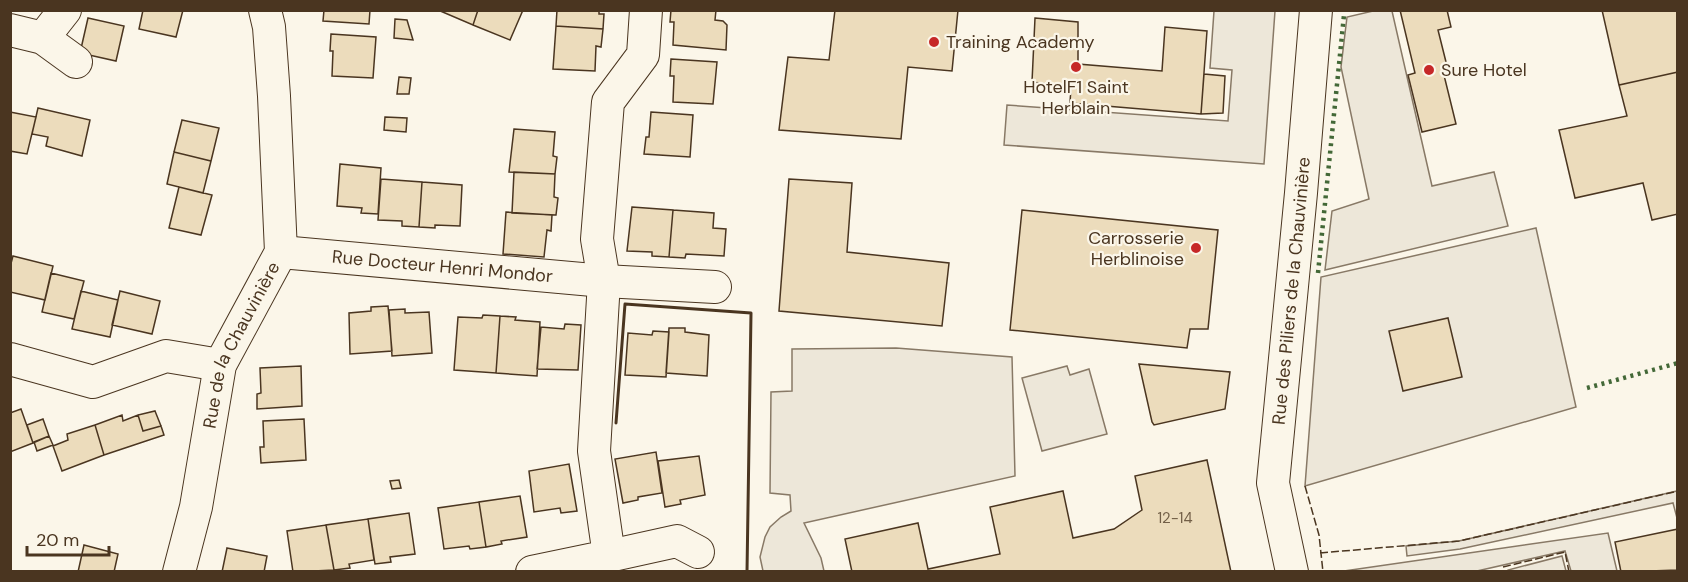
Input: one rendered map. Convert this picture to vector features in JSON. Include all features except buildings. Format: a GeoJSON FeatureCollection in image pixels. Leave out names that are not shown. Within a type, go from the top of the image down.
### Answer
{"type":"FeatureCollection","features":[{"type":"Feature","properties":{"kind":"street"},"geometry":{"type":"LineString","coordinates":[[43,38],[65,10]]}},
{"type":"Feature","properties":{"kind":"street","name":"Rue de la Chauvinière"},"geometry":{"type":"LineString","coordinates":[[180,572],[195,507],[220,365],[281,252],[274,96],[269,27],[265,10]]}},
{"type":"Feature","properties":{"kind":"street"},"geometry":{"type":"LineString","coordinates":[[609,556],[594,451],[604,281],[597,239],[608,102],[643,56],[646,10]]}},
{"type":"Feature","properties":{"kind":"street","name":"Rue des Piliers de la Chauvinière"},"geometry":{"type":"LineString","coordinates":[[1292,572],[1273,483],[1316,10]]}},
{"type":"Feature","properties":{"kind":"street"},"geometry":{"type":"LineString","coordinates":[[10,30],[43,38],[76,62]]}},
{"type":"Feature","properties":{"kind":"street","name":"Rue Docteur Henri Mondor"},"geometry":{"type":"LineString","coordinates":[[281,252],[604,281],[715,287]]}},
{"type":"Feature","properties":{"kind":"street"},"geometry":{"type":"LineString","coordinates":[[10,359],[93,382],[166,356],[220,365]]}},
{"type":"Feature","properties":{"kind":"street"},"geometry":{"type":"LineString","coordinates":[[548,570],[676,541],[698,552]]}},
{"type":"Feature","properties":{"kind":"shaded area"},"geometry":{"type":"Polygon","coordinates":[[[1214,11],[1275,11],[1264,164],[1004,145],[1007,105],[1228,121],[1232,70],[1210,68],[1214,11]]]}},
{"type":"Feature","properties":{"kind":"shaded area"},"geometry":{"type":"Polygon","coordinates":[[[1373,11],[1392,11],[1432,186],[1494,172],[1508,226],[1325,270],[1332,211],[1369,199],[1341,67],[1347,17],[1373,11]]]}},
{"type":"Feature","properties":{"kind":"shaded area"},"geometry":{"type":"Polygon","coordinates":[[[1536,228],[1576,407],[1305,486],[1321,277],[1536,228]]]}},
{"type":"Feature","properties":{"kind":"shaded area"},"geometry":{"type":"Polygon","coordinates":[[[896,348],[1012,357],[1015,476],[804,523],[821,558],[824,571],[763,571],[760,557],[765,537],[770,527],[791,511],[790,495],[770,493],[771,392],[792,391],[792,349],[896,348]]]}},
{"type":"Feature","properties":{"kind":"shaded area"},"geometry":{"type":"Polygon","coordinates":[[[1067,366],[1070,375],[1089,369],[1107,434],[1042,451],[1022,378],[1067,366]]]}},
{"type":"Feature","properties":{"kind":"shaded area"},"geometry":{"type":"Polygon","coordinates":[[[1677,491],[1677,518],[1673,503],[1460,549],[1407,556],[1406,546],[1459,541],[1677,491]]]}},
{"type":"Feature","properties":{"kind":"shaded area"},"geometry":{"type":"Polygon","coordinates":[[[1608,533],[1617,571],[1571,571],[1565,551],[1477,571],[1344,571],[1608,533]]]}},
{"type":"Feature","properties":{"kind":"shaded area"},"geometry":{"type":"Polygon","coordinates":[[[1562,556],[1566,571],[1508,571],[1508,570],[1562,556]]]}},
{"type":"Feature","properties":{"kind":"hedge"},"geometry":{"type":"LineString","coordinates":[[1318,273],[1344,15]]}},
{"type":"Feature","properties":{"kind":"hedge"},"geometry":{"type":"LineString","coordinates":[[1587,388],[1678,363]]}},
{"type":"Feature","properties":{"kind":"fence"},"geometry":{"type":"LineString","coordinates":[[1305,486],[1319,535],[1323,572]]}},
{"type":"Feature","properties":{"kind":"fence"},"geometry":{"type":"LineString","coordinates":[[1320,553],[1459,541],[1678,491]]}},
{"type":"Feature","properties":{"kind":"fence"},"geometry":{"type":"LineString","coordinates":[[1503,567],[1565,552],[1569,572]]}},
{"type":"Feature","properties":{"kind":"wall"},"geometry":{"type":"LineString","coordinates":[[616,423],[625,304],[751,313],[747,572]]}},
{"type":"Feature","properties":{"kind":"place","name":"Training Academy"},"geometry":{"type":"Point","coordinates":[934,42]}},
{"type":"Feature","properties":{"kind":"place","name":"HotelF1 Saint Herblain"},"geometry":{"type":"Point","coordinates":[1076,67]}},
{"type":"Feature","properties":{"kind":"place","name":"Sure Hotel"},"geometry":{"type":"Point","coordinates":[1429,70]}},
{"type":"Feature","properties":{"kind":"place","name":"Carrosserie Herblinoise"},"geometry":{"type":"Point","coordinates":[1196,248]}}]}
